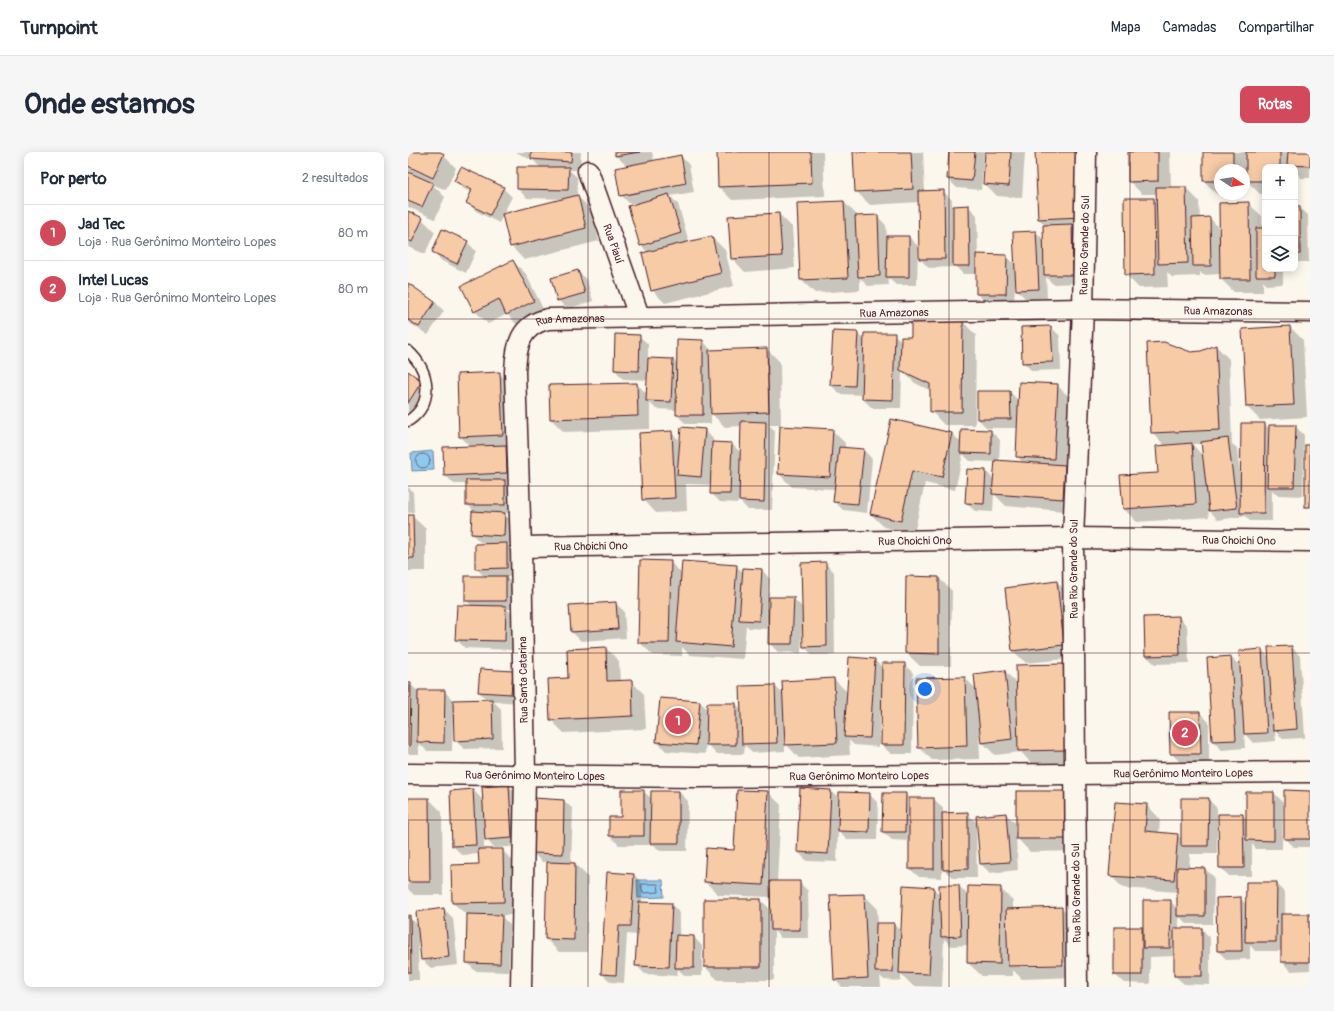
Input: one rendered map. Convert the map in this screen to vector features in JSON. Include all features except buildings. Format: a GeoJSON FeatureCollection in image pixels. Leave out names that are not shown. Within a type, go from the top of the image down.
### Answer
{"type":"FeatureCollection","features":[{"type":"Feature","properties":{"kind":"street","name":"Rua Rio Grande do Sul"},"geometry":{"type":"LineString","coordinates":[[1077,987],[1073,538],[1083,309],[1086,152]]}},
{"type":"Feature","properties":{"kind":"street","name":"Rua Piauí"},"geometry":{"type":"LineString","coordinates":[[588,171],[639,316]]}},
{"type":"Feature","properties":{"kind":"street","name":"Rua Amazonas"},"geometry":{"type":"LineString","coordinates":[[515,372],[515,360],[521,339],[528,328],[537,321],[548,319],[639,316],[1083,309],[1310,312]]}},
{"type":"Feature","properties":{"kind":"street","name":"Rua Santa Catarina"},"geometry":{"type":"LineString","coordinates":[[515,372],[521,547],[525,774],[521,987]]}},
{"type":"Feature","properties":{"kind":"street","name":"Rua Choichi Ono"},"geometry":{"type":"LineString","coordinates":[[521,547],[1073,538],[1310,541]]}},
{"type":"Feature","properties":{"kind":"street","name":"Rua Gerônimo Monteiro Lopes"},"geometry":{"type":"LineString","coordinates":[[408,774],[525,774],[697,777],[1310,772]]}},
{"type":"Feature","properties":{"kind":"lane"},"geometry":{"type":"LineString","coordinates":[[408,351],[421,367],[427,382],[428,391],[418,412],[408,421]]}},
{"type":"Feature","properties":{"kind":"water"},"geometry":{"type":"Polygon","coordinates":[[[433,451],[434,470],[412,471],[411,453],[433,451]]]}},
{"type":"Feature","properties":{"kind":"water"},"geometry":{"type":"Polygon","coordinates":[[[637,880],[663,880],[664,897],[638,898],[637,880]]]}},
{"type":"Feature","properties":{"kind":"place","name":"Jad Tec"},"geometry":{"type":"Point","coordinates":[678,721]}},
{"type":"Feature","properties":{"kind":"place","name":"Intel Lucas"},"geometry":{"type":"Point","coordinates":[1185,733]}}]}
